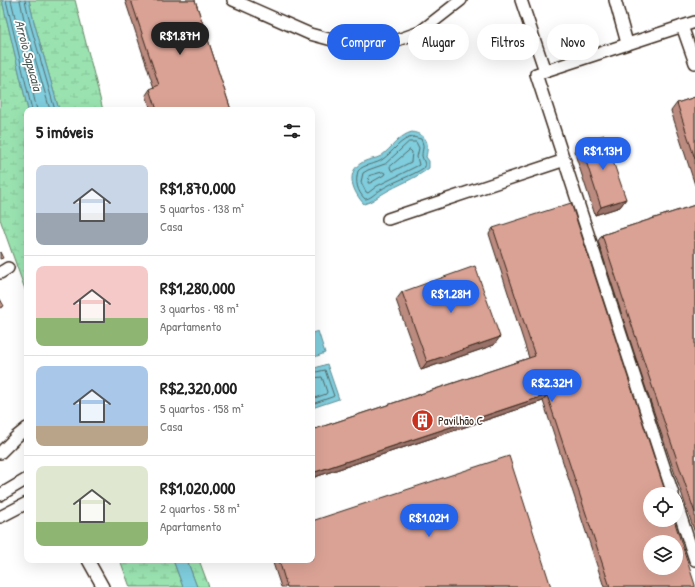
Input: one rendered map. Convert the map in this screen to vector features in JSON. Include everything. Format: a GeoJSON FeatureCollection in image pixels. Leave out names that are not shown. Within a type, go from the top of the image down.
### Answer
{"type":"FeatureCollection","features":[{"type":"Feature","properties":{"kind":"lane"},"geometry":{"type":"LineString","coordinates":[[233,0],[310,34],[369,50],[420,32],[461,0]]}},
{"type":"Feature","properties":{"kind":"lane"},"geometry":{"type":"LineString","coordinates":[[521,0],[545,71]]}},
{"type":"Feature","properties":{"kind":"lane"},"geometry":{"type":"LineString","coordinates":[[615,0],[627,43]]}},
{"type":"Feature","properties":{"kind":"lane"},"geometry":{"type":"LineString","coordinates":[[672,487],[536,74],[695,22]]}},
{"type":"Feature","properties":{"kind":"lane"},"geometry":{"type":"LineString","coordinates":[[682,26],[695,63]]}},
{"type":"Feature","properties":{"kind":"lane"},"geometry":{"type":"LineString","coordinates":[[388,219],[565,160]]}},
{"type":"Feature","properties":{"kind":"lane"},"geometry":{"type":"LineString","coordinates":[[0,452],[24,430]]}},
{"type":"Feature","properties":{"kind":"lane"},"geometry":{"type":"LineString","coordinates":[[0,495],[24,481]]}},
{"type":"Feature","properties":{"kind":"lane"},"geometry":{"type":"LineString","coordinates":[[0,517],[24,505]]}},
{"type":"Feature","properties":{"kind":"lane"},"geometry":{"type":"LineString","coordinates":[[683,523],[695,560]]}},
{"type":"Feature","properties":{"kind":"lane"},"geometry":{"type":"LineString","coordinates":[[90,563],[103,587]]}},
{"type":"Feature","properties":{"kind":"green space"},"geometry":{"type":"Polygon","coordinates":[[[0,0],[2,0],[27,107],[24,107],[24,287],[0,219],[0,0]]]}},
{"type":"Feature","properties":{"kind":"green space"},"geometry":{"type":"Polygon","coordinates":[[[29,0],[75,0],[102,107],[58,107],[29,0]]]}},
{"type":"Feature","properties":{"kind":"green space"},"geometry":{"type":"Polygon","coordinates":[[[121,563],[174,563],[183,587],[130,587],[121,563]]]}},
{"type":"Feature","properties":{"kind":"green space"},"geometry":{"type":"Polygon","coordinates":[[[188,563],[200,563],[209,587],[197,587],[188,563]]]}},
{"type":"Feature","properties":{"kind":"water","name":"Arroio Sapucaia"},"geometry":{"type":"Polygon","coordinates":[[[2,0],[29,0],[58,107],[27,107],[2,0]]]}},
{"type":"Feature","properties":{"kind":"water"},"geometry":{"type":"Polygon","coordinates":[[[412,132],[421,135],[426,141],[426,157],[429,161],[429,168],[372,201],[364,204],[357,194],[352,182],[352,177],[357,166],[367,160],[381,156],[399,139],[412,132]]]}},
{"type":"Feature","properties":{"kind":"water"},"geometry":{"type":"Polygon","coordinates":[[[318,331],[325,353],[315,357],[315,332],[318,331]]]}},
{"type":"Feature","properties":{"kind":"water"},"geometry":{"type":"Polygon","coordinates":[[[327,364],[339,399],[315,407],[315,368],[327,364]]]}},
{"type":"Feature","properties":{"kind":"water"},"geometry":{"type":"Polygon","coordinates":[[[174,563],[188,563],[197,587],[183,587],[174,563]]]}},
{"type":"Feature","properties":{"kind":"building"},"geometry":{"type":"Polygon","coordinates":[[[131,0],[195,0],[230,107],[156,107],[150,89],[159,85],[131,0]]]}},
{"type":"Feature","properties":{"kind":"building"},"geometry":{"type":"Polygon","coordinates":[[[695,97],[695,159],[677,103],[695,97]]]}},
{"type":"Feature","properties":{"kind":"building"},"geometry":{"type":"Polygon","coordinates":[[[604,135],[626,199],[601,207],[580,143],[604,135]]]}},
{"type":"Feature","properties":{"kind":"building"},"geometry":{"type":"Polygon","coordinates":[[[571,203],[664,487],[643,487],[643,527],[676,527],[679,535],[643,535],[643,575],[683,575],[683,548],[695,587],[610,587],[547,395],[315,472],[315,429],[535,356],[493,228],[571,203]]]}},
{"type":"Feature","properties":{"kind":"building"},"geometry":{"type":"Polygon","coordinates":[[[695,205],[695,513],[602,235],[695,205]]]}},
{"type":"Feature","properties":{"kind":"building"},"geometry":{"type":"Polygon","coordinates":[[[0,252],[3,258],[0,259],[0,252]]]}},
{"type":"Feature","properties":{"kind":"building"},"geometry":{"type":"Polygon","coordinates":[[[475,266],[500,337],[427,362],[402,292],[475,266]]]}},
{"type":"Feature","properties":{"kind":"building"},"geometry":{"type":"Polygon","coordinates":[[[0,299],[4,306],[0,308],[0,299]]]}},
{"type":"Feature","properties":{"kind":"building"},"geometry":{"type":"Polygon","coordinates":[[[509,456],[551,587],[287,587],[280,563],[315,563],[315,520],[509,456]]]}},
{"type":"Feature","properties":{"kind":"place","name":"Pavilhão C"},"geometry":{"type":"Point","coordinates":[422,420]}}]}
